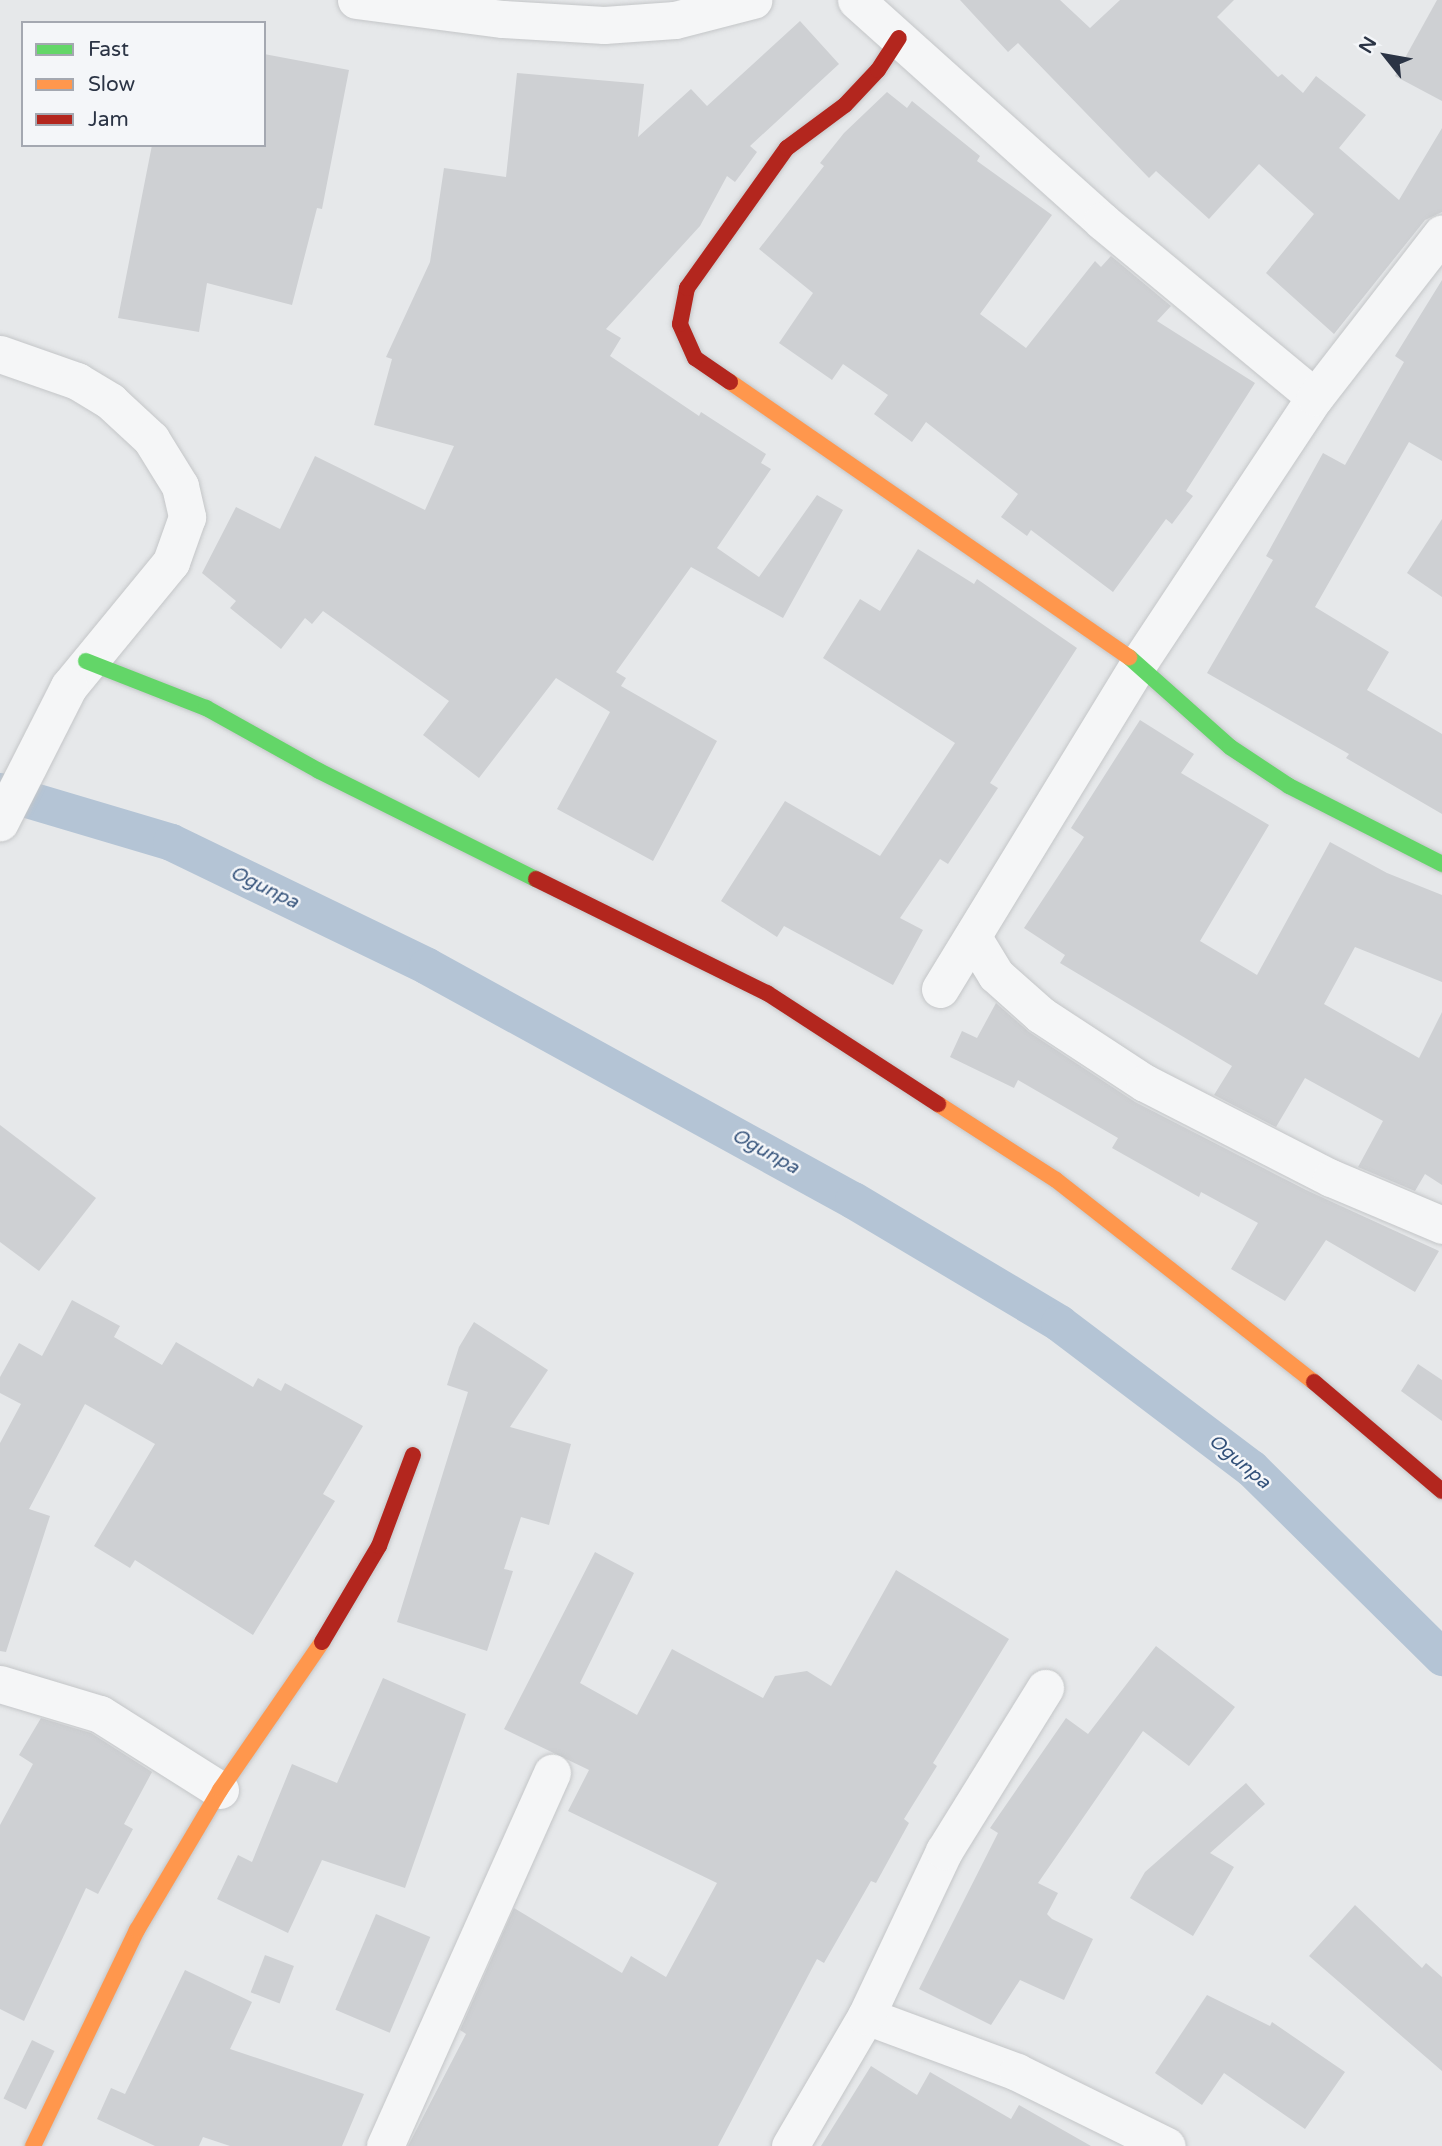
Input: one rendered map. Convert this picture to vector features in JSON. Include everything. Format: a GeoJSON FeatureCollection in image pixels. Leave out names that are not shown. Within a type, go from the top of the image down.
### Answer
{"type":"FeatureCollection","features":[{"type":"Feature","properties":{"kind":"street"},"geometry":{"type":"LineString","coordinates":[[356,0],[506,10],[604,25],[675,20],[753,0]]}},
{"type":"Feature","properties":{"kind":"street"},"geometry":{"type":"LineString","coordinates":[[856,0],[1102,221],[1315,397]]}},
{"type":"Feature","properties":{"kind":"street"},"geometry":{"type":"LineString","coordinates":[[899,38],[878,69],[845,106],[787,148],[741,206],[687,288],[680,324],[695,358],[1138,664],[1230,747],[1289,786],[1442,864]]}},
{"type":"Feature","properties":{"kind":"street"},"geometry":{"type":"LineString","coordinates":[[940,989],[974,939],[1138,664],[1315,397],[1442,233]]}},
{"type":"Feature","properties":{"kind":"street"},"geometry":{"type":"LineString","coordinates":[[0,354],[77,381],[110,401],[150,439],[180,486],[187,517],[171,562],[77,674],[0,822]]}},
{"type":"Feature","properties":{"kind":"street"},"geometry":{"type":"LineString","coordinates":[[77,674],[206,708],[318,771],[767,993],[1056,1180],[1309,1377],[1442,1491]]}},
{"type":"Feature","properties":{"kind":"street"},"geometry":{"type":"LineString","coordinates":[[974,939],[996,975],[1041,1015],[1145,1083],[1331,1178],[1442,1225]]}},
{"type":"Feature","properties":{"kind":"street"},"geometry":{"type":"LineString","coordinates":[[33,2146],[137,1930],[220,1790],[332,1626],[379,1546],[413,1455]]}},
{"type":"Feature","properties":{"kind":"street"},"geometry":{"type":"LineString","coordinates":[[0,1684],[100,1714],[220,1790]]}},
{"type":"Feature","properties":{"kind":"street"},"geometry":{"type":"LineString","coordinates":[[790,2146],[866,2016],[944,1851],[1045,1688]]}},
{"type":"Feature","properties":{"kind":"street"},"geometry":{"type":"LineString","coordinates":[[385,2146],[552,1773]]}},
{"type":"Feature","properties":{"kind":"street"},"geometry":{"type":"LineString","coordinates":[[866,2016],[1017,2072],[1167,2146]]}},
{"type":"Feature","properties":{"kind":"building"},"geometry":{"type":"Polygon","coordinates":[[[960,0],[1060,0],[1090,28],[1120,0],[1234,0],[1217,17],[1278,77],[1282,74],[1303,93],[1316,76],[1366,115],[1339,148],[1399,200],[1442,128],[1442,212],[1425,220],[1334,334],[1266,273],[1314,214],[1259,164],[1209,219],[1156,171],[1149,178],[1018,43],[1008,52],[960,0]]]}},
{"type":"Feature","properties":{"kind":"building"},"geometry":{"type":"Polygon","coordinates":[[[1437,0],[1442,0],[1442,101],[1395,76],[1437,0]]]}},
{"type":"Feature","properties":{"kind":"building"},"geometry":{"type":"Polygon","coordinates":[[[800,21],[839,64],[750,146],[757,152],[735,182],[727,176],[700,226],[606,329],[621,338],[610,356],[699,416],[701,412],[766,454],[761,463],[771,469],[717,548],[759,577],[817,495],[843,510],[783,618],[691,567],[616,672],[626,678],[621,686],[717,741],[653,861],[557,809],[610,712],[556,678],[479,778],[423,735],[449,701],[323,611],[312,624],[305,618],[281,649],[230,608],[236,601],[202,573],[236,507],[280,529],[315,456],[425,510],[454,446],[374,425],[392,359],[386,357],[430,262],[444,168],[506,177],[517,73],[644,84],[638,137],[691,89],[707,106],[800,21]]]}},
{"type":"Feature","properties":{"kind":"building"},"geometry":{"type":"Polygon","coordinates":[[[266,54],[349,70],[322,209],[317,208],[292,305],[207,283],[199,332],[118,318],[152,147],[266,147],[266,54]]]}},
{"type":"Feature","properties":{"kind":"building"},"geometry":{"type":"Polygon","coordinates":[[[887,92],[907,108],[912,101],[980,156],[977,161],[1052,215],[980,314],[1026,348],[1095,261],[1101,267],[1111,256],[1171,306],[1157,321],[1255,383],[1186,491],[1193,496],[1172,524],[1166,519],[1113,592],[1031,530],[1027,536],[1001,517],[1018,494],[926,422],[912,442],[874,414],[888,395],[843,364],[832,380],[779,343],[813,293],[759,249],[824,166],[820,163],[844,133],[887,92]]]}},
{"type":"Feature","properties":{"kind":"building"},"geometry":{"type":"Polygon","coordinates":[[[1442,280],[1442,461],[1409,442],[1315,607],[1389,652],[1367,690],[1442,734],[1442,814],[1346,758],[1349,754],[1207,673],[1273,560],[1266,556],[1323,453],[1345,465],[1404,362],[1395,356],[1442,280]]]}},
{"type":"Feature","properties":{"kind":"building"},"geometry":{"type":"Polygon","coordinates":[[[1442,519],[1442,597],[1407,573],[1442,519]]]}},
{"type":"Feature","properties":{"kind":"building"},"geometry":{"type":"Polygon","coordinates":[[[918,549],[974,584],[977,579],[1077,648],[990,783],[998,788],[948,864],[940,859],[900,918],[923,930],[893,985],[784,926],[777,937],[721,901],[785,801],[880,856],[955,743],[823,658],[860,599],[880,611],[918,549]]]}},
{"type":"Feature","properties":{"kind":"building"},"geometry":{"type":"Polygon","coordinates":[[[1140,720],[1194,754],[1181,773],[1269,825],[1200,941],[1257,975],[1330,842],[1387,873],[1442,895],[1442,982],[1355,947],[1324,1004],[1419,1058],[1442,1012],[1442,1185],[1425,1174],[1415,1191],[1358,1167],[1383,1121],[1305,1078],[1276,1127],[1214,1095],[1232,1066],[1060,963],[1065,955],[1024,928],[1084,837],[1071,828],[1140,720]]]}},
{"type":"Feature","properties":{"kind":"building"},"geometry":{"type":"Polygon","coordinates":[[[996,1003],[1029,1032],[1135,1102],[1306,1190],[1439,1251],[1415,1292],[1326,1240],[1285,1301],[1231,1269],[1258,1223],[1201,1192],[1199,1197],[1112,1148],[1118,1138],[1018,1080],[1014,1088],[950,1057],[962,1031],[977,1038],[996,1003]]]}},
{"type":"Feature","properties":{"kind":"building"},"geometry":{"type":"Polygon","coordinates":[[[0,1125],[96,1198],[39,1271],[0,1242],[0,1125]]]}},
{"type":"Feature","properties":{"kind":"building"},"geometry":{"type":"Polygon","coordinates":[[[72,1300],[120,1326],[114,1337],[162,1365],[176,1342],[253,1387],[258,1378],[281,1391],[285,1383],[363,1426],[323,1494],[335,1501],[253,1635],[135,1560],[130,1568],[94,1546],[155,1444],[85,1404],[29,1509],[50,1516],[6,1652],[0,1651],[0,1443],[21,1404],[0,1393],[0,1377],[19,1343],[42,1356],[72,1300]]]}},
{"type":"Feature","properties":{"kind":"building"},"geometry":{"type":"Polygon","coordinates":[[[474,1322],[548,1370],[510,1427],[571,1444],[549,1525],[521,1517],[504,1569],[513,1571],[487,1651],[397,1622],[468,1392],[447,1385],[459,1347],[474,1322]]]}},
{"type":"Feature","properties":{"kind":"building"},"geometry":{"type":"Polygon","coordinates":[[[1418,1364],[1442,1380],[1442,1421],[1401,1391],[1418,1364]]]}},
{"type":"Feature","properties":{"kind":"building"},"geometry":{"type":"Polygon","coordinates":[[[595,1552],[634,1573],[580,1683],[637,1715],[672,1649],[763,1698],[775,1676],[807,1671],[831,1686],[896,1570],[1009,1639],[933,1763],[937,1766],[904,1819],[909,1823],[876,1883],[871,1881],[824,1963],[817,1959],[718,2146],[408,2146],[466,2034],[460,2030],[514,1908],[622,1973],[631,1956],[666,1977],[717,1883],[568,1811],[589,1770],[504,1729],[595,1552]]]}},
{"type":"Feature","properties":{"kind":"building"},"geometry":{"type":"Polygon","coordinates":[[[1156,1646],[1235,1707],[1189,1766],[1143,1731],[1038,1883],[1058,1893],[1047,1914],[1093,1939],[1064,2000],[1020,1980],[991,2025],[919,1989],[998,1833],[990,1828],[1066,1718],[1088,1734],[1156,1646]]]}},
{"type":"Feature","properties":{"kind":"building"},"geometry":{"type":"Polygon","coordinates":[[[383,1678],[466,1714],[405,1888],[322,1860],[288,1933],[217,1899],[238,1855],[252,1862],[292,1764],[337,1783],[383,1678]]]}},
{"type":"Feature","properties":{"kind":"building"},"geometry":{"type":"Polygon","coordinates":[[[41,1718],[91,1733],[152,1772],[124,1824],[133,1829],[98,1894],[86,1888],[24,2021],[0,2009],[0,1825],[33,1764],[19,1755],[41,1718]]]}},
{"type":"Feature","properties":{"kind":"building"},"geometry":{"type":"Polygon","coordinates":[[[1246,1783],[1265,1804],[1210,1853],[1234,1867],[1193,1936],[1130,1898],[1145,1872],[1246,1783]]]}},
{"type":"Feature","properties":{"kind":"building"},"geometry":{"type":"Polygon","coordinates":[[[1355,1905],[1422,1968],[1426,1963],[1442,1977],[1442,2071],[1309,1956],[1355,1905]]]}},
{"type":"Feature","properties":{"kind":"building"},"geometry":{"type":"Polygon","coordinates":[[[376,1914],[430,1937],[390,2033],[335,2010],[376,1914]]]}},
{"type":"Feature","properties":{"kind":"building"},"geometry":{"type":"Polygon","coordinates":[[[265,1955],[294,1966],[280,2003],[251,1992],[265,1955]]]}},
{"type":"Feature","properties":{"kind":"building"},"geometry":{"type":"Polygon","coordinates":[[[185,1970],[252,2002],[230,2049],[364,2094],[342,2146],[230,2146],[203,2137],[199,2146],[155,2146],[97,2119],[111,2088],[125,2094],[185,1970]]]}},
{"type":"Feature","properties":{"kind":"building"},"geometry":{"type":"Polygon","coordinates":[[[1207,1995],[1270,2026],[1272,2022],[1345,2072],[1305,2129],[1224,2073],[1202,2105],[1155,2073],[1207,1995]]]}},
{"type":"Feature","properties":{"kind":"building"},"geometry":{"type":"Polygon","coordinates":[[[32,2040],[54,2051],[26,2109],[4,2098],[32,2040]]]}},
{"type":"Feature","properties":{"kind":"building"},"geometry":{"type":"Polygon","coordinates":[[[871,2066],[917,2095],[930,2072],[1011,2119],[1019,2105],[1091,2146],[821,2146],[871,2066]]]}},
{"type":"Feature","properties":{"kind":"waterway","name":"Ogunpa"},"geometry":{"type":"LineString","coordinates":[[0,791],[171,842],[427,966],[853,1200],[1059,1323],[1251,1468],[1442,1657]]}},
{"type":"Feature","properties":{"kind":"traffic: fast"},"geometry":{"type":"LineString","coordinates":[[1129,657],[1230,747],[1289,786],[1442,864]]}},
{"type":"Feature","properties":{"kind":"traffic: fast"},"geometry":{"type":"LineString","coordinates":[[86,661],[206,708],[319,771],[536,879]]}},
{"type":"Feature","properties":{"kind":"traffic: slow"},"geometry":{"type":"LineString","coordinates":[[730,382],[1129,657]]}},
{"type":"Feature","properties":{"kind":"traffic: slow"},"geometry":{"type":"LineString","coordinates":[[938,1104],[1056,1180],[1314,1382]]}},
{"type":"Feature","properties":{"kind":"traffic: slow"},"geometry":{"type":"LineString","coordinates":[[33,2146],[137,1930],[220,1790],[322,1642]]}},
{"type":"Feature","properties":{"kind":"traffic: jam"},"geometry":{"type":"LineString","coordinates":[[730,382],[695,358],[680,324],[687,288],[787,148],[845,105],[878,70],[899,38]]}},
{"type":"Feature","properties":{"kind":"traffic: jam"},"geometry":{"type":"LineString","coordinates":[[536,879],[767,993],[938,1104]]}},
{"type":"Feature","properties":{"kind":"traffic: jam"},"geometry":{"type":"LineString","coordinates":[[1314,1382],[1442,1491]]}},
{"type":"Feature","properties":{"kind":"traffic: jam"},"geometry":{"type":"LineString","coordinates":[[322,1642],[379,1546],[413,1455]]}}]}
